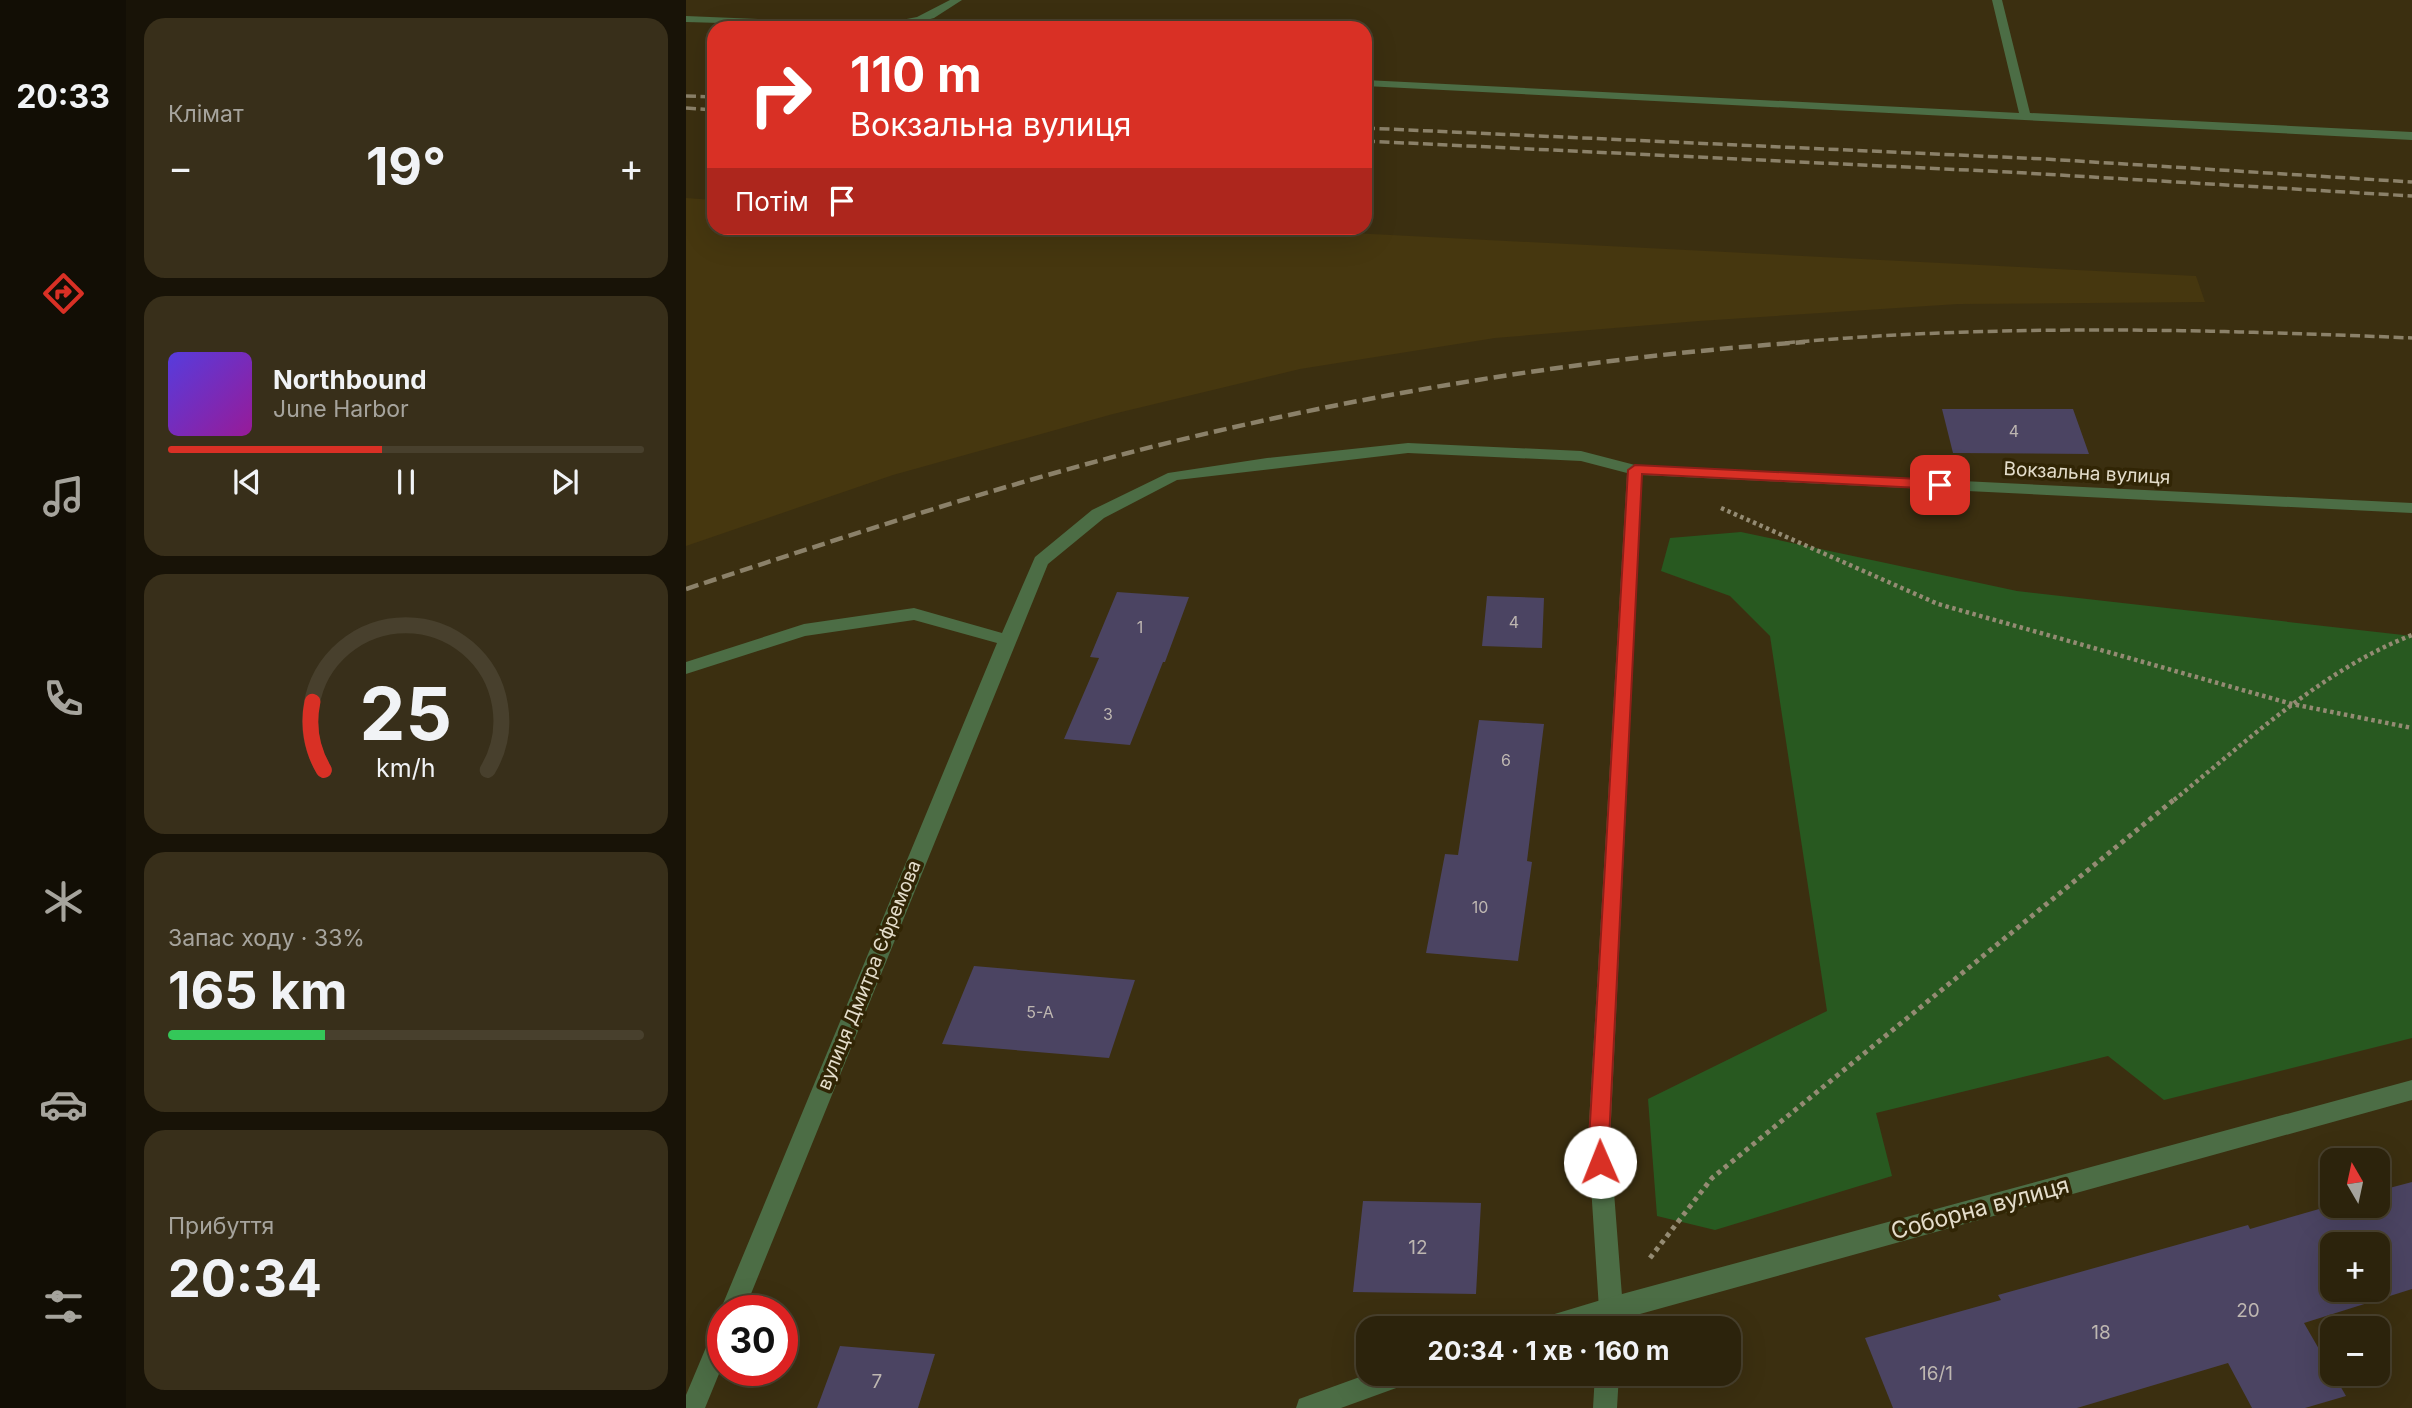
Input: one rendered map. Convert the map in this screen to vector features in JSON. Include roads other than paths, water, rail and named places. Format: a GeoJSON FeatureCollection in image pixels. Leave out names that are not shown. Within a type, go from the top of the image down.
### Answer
{"type":"FeatureCollection","features":[{"type":"Feature","properties":{"kind":"street"},"geometry":{"type":"LineString","coordinates":[[920,21],[957,0]]}},
{"type":"Feature","properties":{"kind":"street"},"geometry":{"type":"LineString","coordinates":[[1997,0],[2025,115]]}},
{"type":"Feature","properties":{"kind":"street"},"geometry":{"type":"LineString","coordinates":[[686,19],[723,21]]}},
{"type":"Feature","properties":{"kind":"street"},"geometry":{"type":"LineString","coordinates":[[1372,83],[2412,136]]}},
{"type":"Feature","properties":{"kind":"street","name":"Вокзальна вулиця"},"geometry":{"type":"LineString","coordinates":[[1007,640],[1041,561],[1098,514],[1173,477],[1267,463],[1408,448],[1581,456],[1635,470],[2412,508]]}},
{"type":"Feature","properties":{"kind":"street"},"geometry":{"type":"LineString","coordinates":[[1611,1316],[1599,1140],[1635,470]]}},
{"type":"Feature","properties":{"kind":"street"},"geometry":{"type":"LineString","coordinates":[[686,668],[804,630],[914,614],[1007,640]]}},
{"type":"Feature","properties":{"kind":"street","name":"вулиця Дмитра Єфремова"},"geometry":{"type":"LineString","coordinates":[[739,1295],[1007,640]]}},
{"type":"Feature","properties":{"kind":"street","name":"Соборна вулиця"},"geometry":{"type":"LineString","coordinates":[[1621,1316],[2412,1090]]}},
{"type":"Feature","properties":{"kind":"street"},"geometry":{"type":"LineString","coordinates":[[692,1408],[707,1372]]}},
{"type":"Feature","properties":{"kind":"street"},"geometry":{"type":"LineString","coordinates":[[1308,1408],[1368,1386]]}},
{"type":"Feature","properties":{"kind":"street"},"geometry":{"type":"LineString","coordinates":[[1605,1408],[1606,1386]]}},
{"type":"Feature","properties":{"kind":"railway"},"geometry":{"type":"LineString","coordinates":[[686,96],[707,97]]}},
{"type":"Feature","properties":{"kind":"railway"},"geometry":{"type":"LineString","coordinates":[[686,108],[707,110]]}},
{"type":"Feature","properties":{"kind":"railway"},"geometry":{"type":"LineString","coordinates":[[1372,128],[2045,159],[2412,182]]}},
{"type":"Feature","properties":{"kind":"railway"},"geometry":{"type":"LineString","coordinates":[[1372,141],[2008,172],[2412,196]]}},
{"type":"Feature","properties":{"kind":"railway"},"geometry":{"type":"LineString","coordinates":[[1785,343],[1941,333],[2098,330],[2412,338]]}},
{"type":"Feature","properties":{"kind":"railway"},"geometry":{"type":"LineString","coordinates":[[686,589],[1017,484],[1128,453],[1295,414],[1379,397],[1550,369],[1805,342]]}}]}
